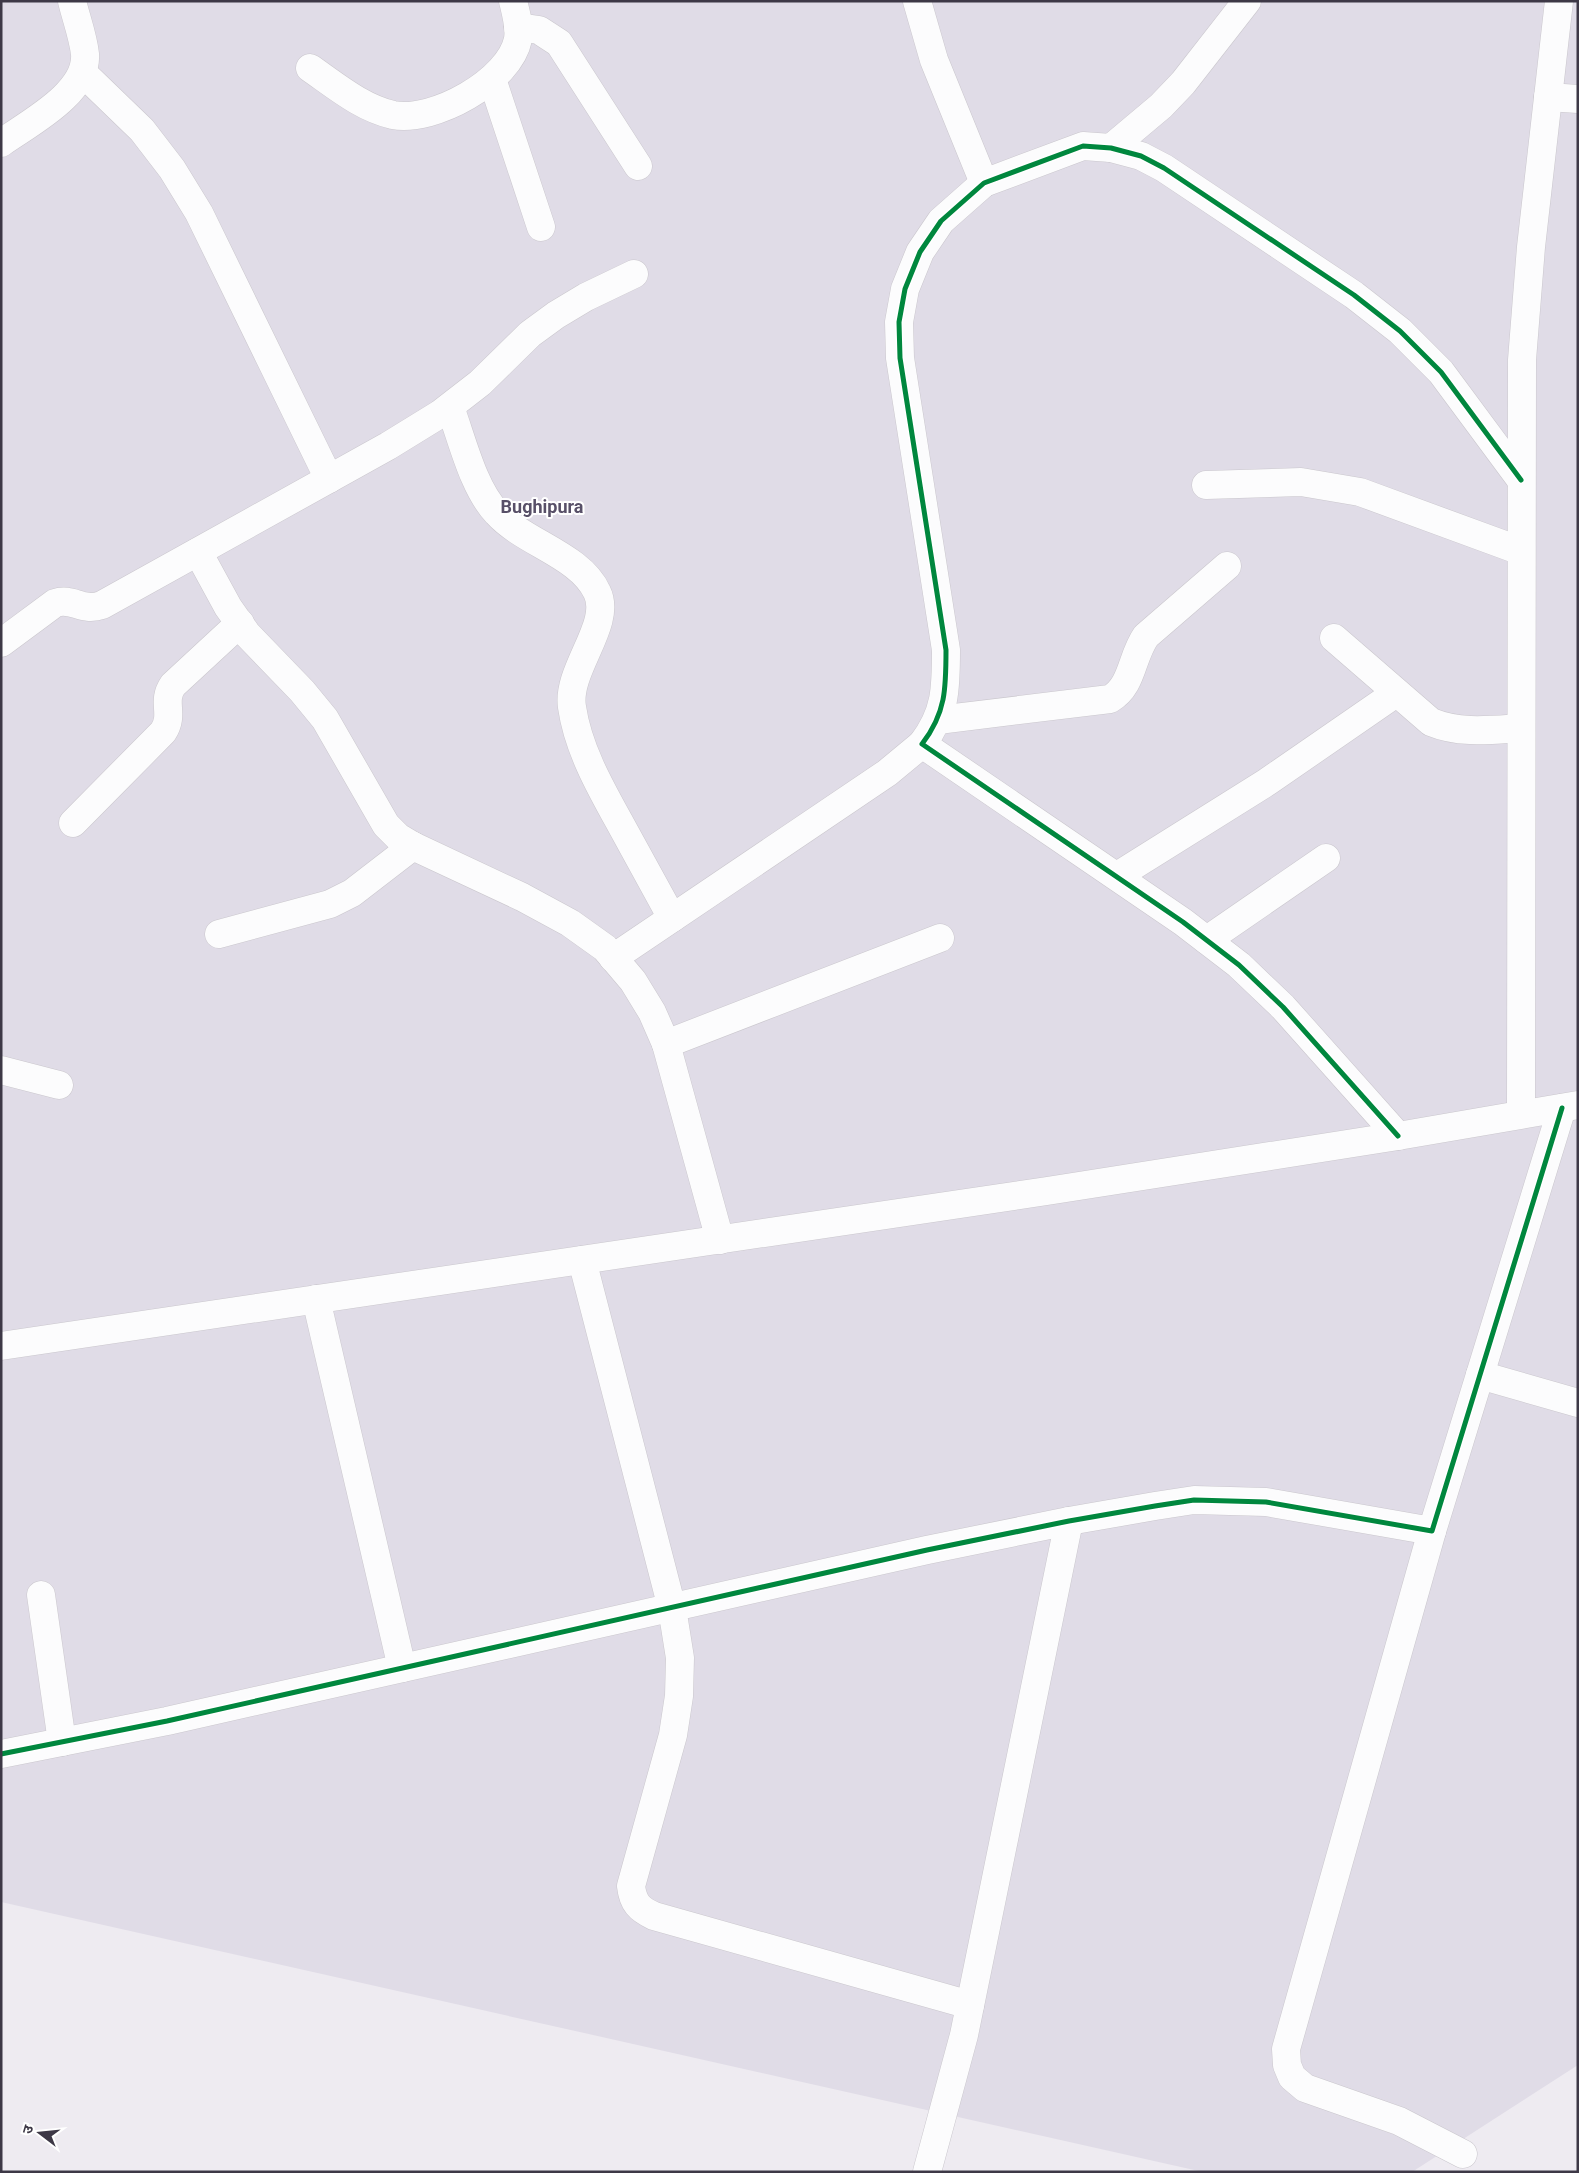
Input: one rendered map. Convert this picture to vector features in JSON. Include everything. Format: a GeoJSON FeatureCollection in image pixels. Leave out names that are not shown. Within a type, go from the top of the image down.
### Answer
{"type":"FeatureCollection","features":[{"type":"Feature","properties":{"kind":"street"},"geometry":{"type":"LineString","coordinates":[[1,143],[68,94],[83,73],[85,55],[72,1]]}},
{"type":"Feature","properties":{"kind":"street"},"geometry":{"type":"LineString","coordinates":[[917,1],[934,60],[984,183]]}},
{"type":"Feature","properties":{"kind":"street"},"geometry":{"type":"LineString","coordinates":[[1112,148],[1161,106],[1183,83],[1247,1]]}},
{"type":"Feature","properties":{"kind":"street"},"geometry":{"type":"LineString","coordinates":[[1521,1114],[1522,360],[1530,247],[1559,1]]}},
{"type":"Feature","properties":{"kind":"street"},"geometry":{"type":"LineString","coordinates":[[310,68],[356,99],[377,110],[395,115],[416,116],[435,112],[492,79],[508,62],[518,39],[516,14]]}},
{"type":"Feature","properties":{"kind":"street"},"geometry":{"type":"LineString","coordinates":[[516,14],[559,43],[638,166]]}},
{"type":"Feature","properties":{"kind":"street"},"geometry":{"type":"LineString","coordinates":[[83,73],[142,130],[172,169],[200,212],[329,479]]}},
{"type":"Feature","properties":{"kind":"street"},"geometry":{"type":"LineString","coordinates":[[492,79],[541,227]]}},
{"type":"Feature","properties":{"kind":"street"},"geometry":{"type":"LineString","coordinates":[[1548,96],[1578,99]]}},
{"type":"Feature","properties":{"kind":"street"},"geometry":{"type":"LineString","coordinates":[[613,958],[887,772],[922,744],[935,728],[943,708],[946,686],[946,650],[906,403],[900,358],[899,322],[905,289],[920,252],[941,221],[984,183],[1083,146],[1112,148],[1141,156],[1164,168],[1354,295],[1400,331],[1441,372],[1521,480]]}},
{"type":"Feature","properties":{"kind":"street"},"geometry":{"type":"LineString","coordinates":[[1,642],[62,600],[92,608],[102,605],[388,446],[450,407],[480,382],[530,334],[556,315],[586,297],[634,274]]}},
{"type":"Feature","properties":{"kind":"street"},"geometry":{"type":"LineString","coordinates":[[450,407],[481,491],[497,513],[518,531],[576,567],[590,580],[598,594],[599,619],[574,678],[571,706],[584,750],[601,789],[672,918]]}},
{"type":"Feature","properties":{"kind":"street"},"geometry":{"type":"LineString","coordinates":[[1206,485],[1301,482],[1360,492],[1521,551]]}},
{"type":"Feature","properties":{"kind":"street"},"geometry":{"type":"LineString","coordinates":[[198,552],[228,607],[247,634],[302,690],[325,719],[386,825],[398,837],[413,846],[522,896],[570,923],[605,948],[633,981],[652,1012],[666,1044],[720,1240]]}},
{"type":"Feature","properties":{"kind":"street"},"geometry":{"type":"LineString","coordinates":[[938,720],[1110,698],[1119,694],[1126,685],[1136,653],[1146,636],[1227,566]]}},
{"type":"Feature","properties":{"kind":"street"},"geometry":{"type":"LineString","coordinates":[[72,823],[163,732],[170,719],[167,698],[173,685],[240,623]]}},
{"type":"Feature","properties":{"kind":"street"},"geometry":{"type":"LineString","coordinates":[[1334,638],[1430,722],[1448,729],[1521,728]]}},
{"type":"Feature","properties":{"kind":"street"},"geometry":{"type":"LineString","coordinates":[[1118,876],[1267,782],[1396,693]]}},
{"type":"Feature","properties":{"kind":"street"},"geometry":{"type":"LineString","coordinates":[[922,744],[1118,876],[1239,965],[1283,1007],[1398,1136]]}},
{"type":"Feature","properties":{"kind":"street"},"geometry":{"type":"LineString","coordinates":[[219,934],[330,904],[352,893],[413,846]]}},
{"type":"Feature","properties":{"kind":"street"},"geometry":{"type":"LineString","coordinates":[[1207,940],[1326,858]]}},
{"type":"Feature","properties":{"kind":"street"},"geometry":{"type":"LineString","coordinates":[[666,1044],[940,938]]}},
{"type":"Feature","properties":{"kind":"street"},"geometry":{"type":"LineString","coordinates":[[1,1070],[59,1085]]}},
{"type":"Feature","properties":{"kind":"street"},"geometry":{"type":"LineString","coordinates":[[1,1346],[720,1240],[1398,1136],[1570,1106],[1480,1375],[1432,1531],[1286,2048],[1287,2065],[1292,2077],[1305,2088],[1399,2120],[1463,2154]]}},
{"type":"Feature","properties":{"kind":"street"},"geometry":{"type":"LineString","coordinates":[[582,1260],[672,1608],[680,1658],[679,1696],[673,1735],[631,1886],[633,1899],[642,1910],[654,1916],[970,2005]]}},
{"type":"Feature","properties":{"kind":"street"},"geometry":{"type":"LineString","coordinates":[[316,1299],[402,1668]]}},
{"type":"Feature","properties":{"kind":"street"},"geometry":{"type":"LineString","coordinates":[[1480,1375],[1578,1403]]}},
{"type":"Feature","properties":{"kind":"street"},"geometry":{"type":"LineString","coordinates":[[1,1754],[402,1668],[1069,1520],[1194,1500],[1266,1502],[1432,1531]]}},
{"type":"Feature","properties":{"kind":"street"},"geometry":{"type":"LineString","coordinates":[[926,2172],[964,2035],[1069,1520]]}},
{"type":"Feature","properties":{"kind":"street"},"geometry":{"type":"LineString","coordinates":[[42,1595],[62,1742]]}},
{"type":"Feature","properties":{"kind":"shaded area"},"geometry":{"type":"Polygon","coordinates":[[[1,1],[1578,1],[1578,2065],[1412,2172],[1203,2172],[1,1902],[1,1]]]}},
{"type":"Feature","properties":{"kind":"cycle path"},"geometry":{"type":"LineString","coordinates":[[1398,1136],[1283,1007],[1239,965],[1183,922],[922,744],[936,722],[943,700],[946,676],[946,650],[900,358],[899,322],[905,289],[920,252],[941,221],[984,183],[1083,146],[1111,148],[1141,156],[1164,168],[1354,295],[1400,331],[1441,372],[1521,480]]}},
{"type":"Feature","properties":{"kind":"cycle path"},"geometry":{"type":"LineString","coordinates":[[1,1754],[167,1721],[927,1550],[1069,1521],[1155,1506],[1194,1500],[1266,1502],[1432,1531],[1562,1108]]}},
{"type":"Feature","properties":{"kind":"district","name":"Bughipura"},"geometry":{"type":"Point","coordinates":[542,507]}}]}
